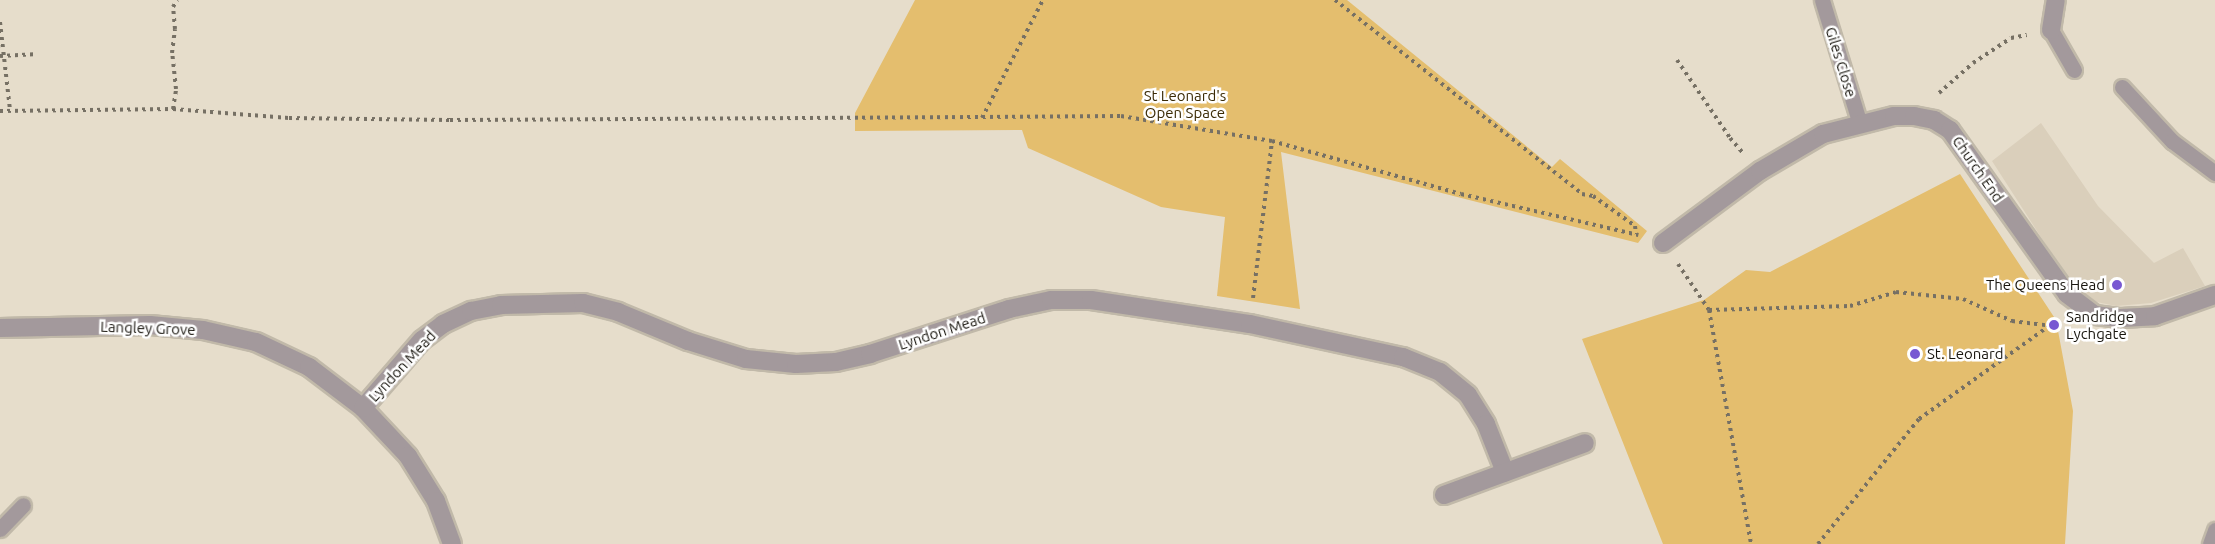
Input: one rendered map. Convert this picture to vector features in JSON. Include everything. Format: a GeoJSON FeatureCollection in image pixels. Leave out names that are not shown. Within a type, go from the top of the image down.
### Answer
{"type":"FeatureCollection","features":[{"type":"Feature","properties":{"kind":"street"},"geometry":{"type":"LineString","coordinates":[[2051,30],[2056,0]]}},
{"type":"Feature","properties":{"kind":"street","name":"Church End"},"geometry":{"type":"LineString","coordinates":[[1663,243],[1760,171],[1823,134],[1894,116],[1914,116],[1934,120],[1950,130],[2067,294],[2095,315],[2121,318],[2155,316],[2212,301]]}},
{"type":"Feature","properties":{"kind":"street","name":"Lyndon Mead"},"geometry":{"type":"LineString","coordinates":[[363,408],[422,340],[442,324],[471,311],[501,304],[583,303],[618,312],[688,342],[746,359],[796,364],[836,362],[870,354],[1009,309],[1051,300],[1091,300],[1250,324],[1403,357],[1440,372],[1468,395],[1485,424],[1505,472]]}},
{"type":"Feature","properties":{"kind":"street","name":"Langley Grove"},"geometry":{"type":"LineString","coordinates":[[0,328],[150,325],[203,330],[256,342],[309,367],[363,408],[408,456],[436,501],[452,544]]}},
{"type":"Feature","properties":{"kind":"street"},"geometry":{"type":"LineString","coordinates":[[1444,495],[1585,443]]}},
{"type":"Feature","properties":{"kind":"lane","name":"Giles Close"},"geometry":{"type":"LineString","coordinates":[[1822,0],[1860,124]]}},
{"type":"Feature","properties":{"kind":"lane"},"geometry":{"type":"LineString","coordinates":[[2051,30],[2074,70]]}},
{"type":"Feature","properties":{"kind":"lane"},"geometry":{"type":"LineString","coordinates":[[2122,87],[2172,141],[2215,173]]}},
{"type":"Feature","properties":{"kind":"lane"},"geometry":{"type":"LineString","coordinates":[[0,530],[23,505]]}},
{"type":"Feature","properties":{"kind":"lane"},"geometry":{"type":"LineString","coordinates":[[2210,544],[2215,530]]}},
{"type":"Feature","properties":{"kind":"path"},"geometry":{"type":"LineString","coordinates":[[173,109],[176,88],[172,53],[175,29],[173,7],[177,0]]}},
{"type":"Feature","properties":{"kind":"path"},"geometry":{"type":"LineString","coordinates":[[982,118],[1043,0]]}},
{"type":"Feature","properties":{"kind":"path"},"geometry":{"type":"LineString","coordinates":[[0,111],[173,109],[289,118],[450,120],[1120,116],[1272,141],[1461,194],[1636,234],[1635,226],[1593,196],[1582,194],[1335,0]]}},
{"type":"Feature","properties":{"kind":"path"},"geometry":{"type":"LineString","coordinates":[[0,22],[2,56],[10,110]]}},
{"type":"Feature","properties":{"kind":"path"},"geometry":{"type":"LineString","coordinates":[[1914,116],[1973,63],[2011,39],[2051,30]]}},
{"type":"Feature","properties":{"kind":"path"},"geometry":{"type":"LineString","coordinates":[[2,56],[34,54]]}},
{"type":"Feature","properties":{"kind":"path"},"geometry":{"type":"LineString","coordinates":[[1677,60],[1730,138],[1760,171]]}},
{"type":"Feature","properties":{"kind":"path"},"geometry":{"type":"LineString","coordinates":[[1250,324],[1272,141]]}},
{"type":"Feature","properties":{"kind":"path"},"geometry":{"type":"LineString","coordinates":[[1750,544],[1709,310],[1850,306],[1896,292],[1963,299],[2012,321],[2050,326],[1919,419],[1818,544]]}},
{"type":"Feature","properties":{"kind":"shaded area"},"geometry":{"type":"Polygon","coordinates":[[[2041,123],[2098,206],[2154,263],[2183,248],[2205,286],[2151,303],[2116,306],[2092,301],[2075,290],[1992,161],[2041,123]]]}},
{"type":"Feature","properties":{"kind":"green space","name":"St Leonard's Open Space"},"geometry":{"type":"Polygon","coordinates":[[[915,0],[1347,0],[1552,167],[1560,159],[1647,231],[1638,243],[1281,152],[1300,309],[1217,296],[1225,217],[1161,207],[1028,148],[1022,130],[855,131],[855,113],[915,0]]]}},
{"type":"Feature","properties":{"kind":"green space"},"geometry":{"type":"Polygon","coordinates":[[[1960,174],[2056,320],[2073,411],[2065,544],[1663,544],[1582,339],[1704,300],[1746,270],[1770,272],[1960,174]]]}},
{"type":"Feature","properties":{"kind":"place","name":"The Queens Head"},"geometry":{"type":"Point","coordinates":[2117,285]}},
{"type":"Feature","properties":{"kind":"place","name":"Sandridge Lychgate"},"geometry":{"type":"Point","coordinates":[2054,325]}},
{"type":"Feature","properties":{"kind":"place","name":"St. Leonard"},"geometry":{"type":"Point","coordinates":[1915,354]}}]}
